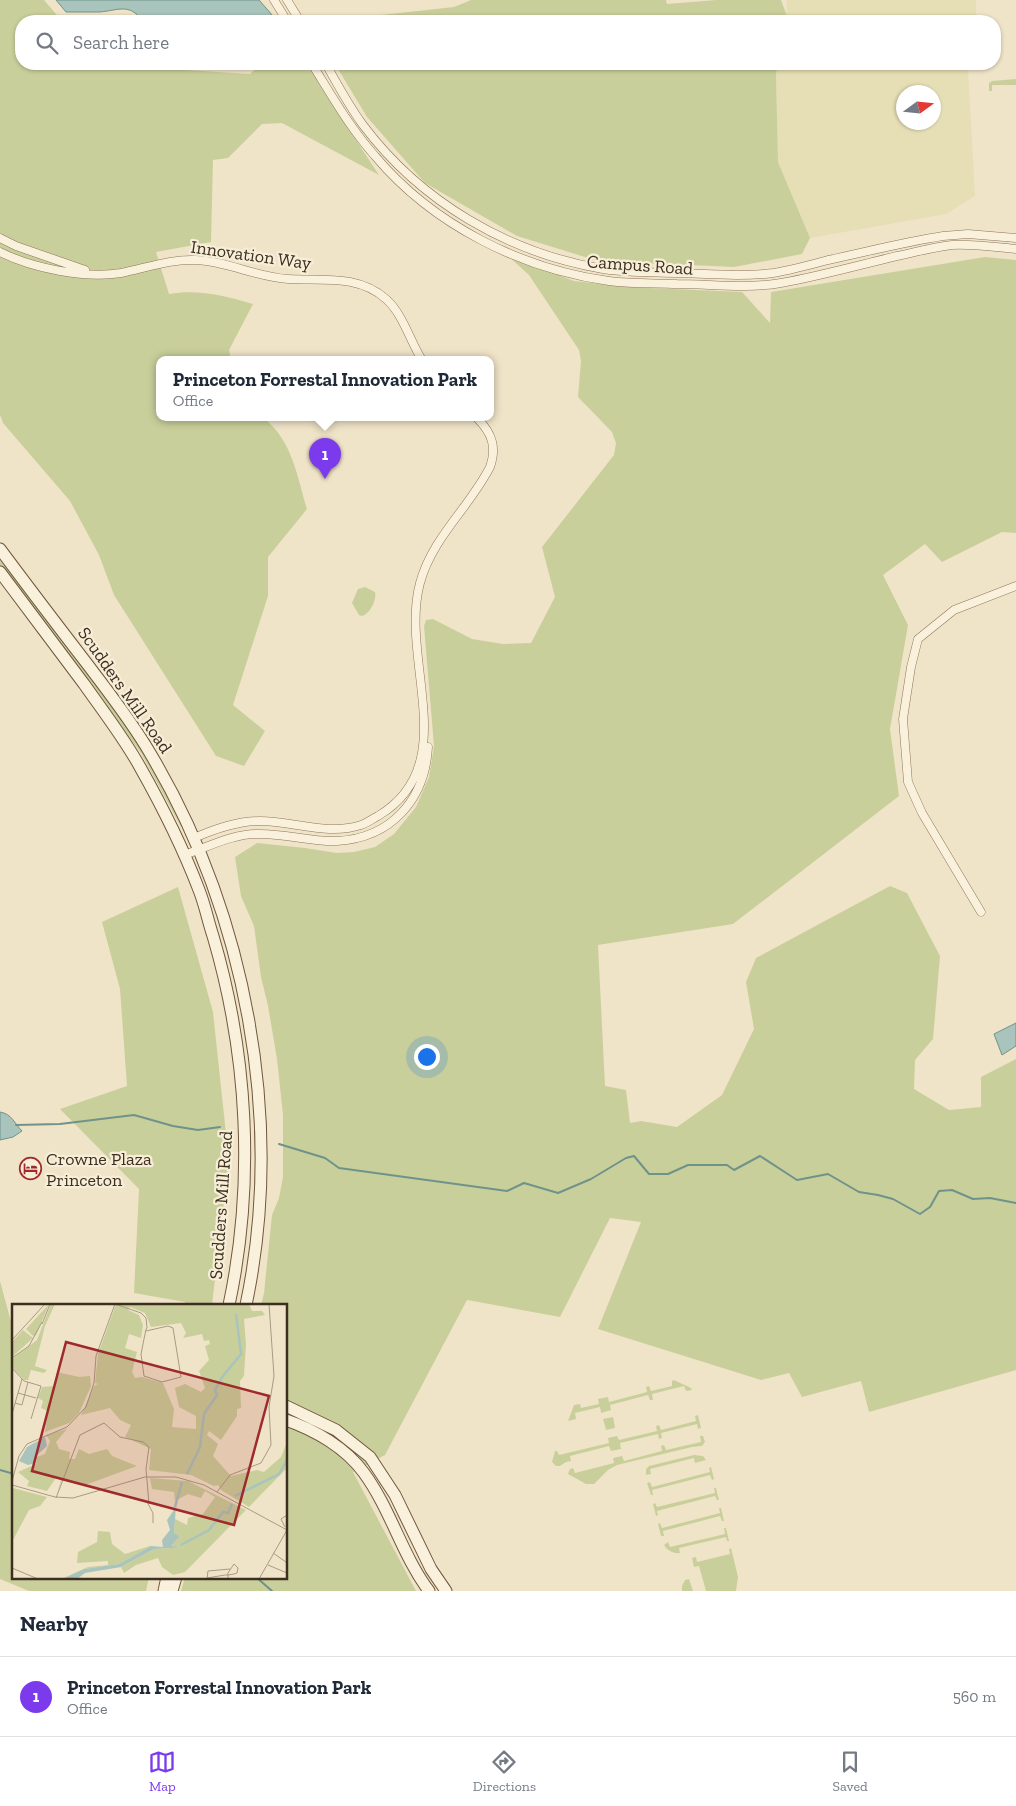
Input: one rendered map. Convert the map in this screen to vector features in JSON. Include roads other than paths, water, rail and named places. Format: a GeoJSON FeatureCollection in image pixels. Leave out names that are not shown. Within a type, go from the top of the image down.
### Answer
{"type":"FeatureCollection","features":[{"type":"Feature","properties":{"kind":"main road","name":"Scudders Mill Road"},"geometry":{"type":"LineString","coordinates":[[0,549],[134,727],[167,782],[194,838],[218,900],[234,952],[247,1010],[257,1088],[260,1157],[257,1228],[251,1281],[246,1304]]}},
{"type":"Feature","properties":{"kind":"main road","name":"Scudders Mill Road"},"geometry":{"type":"LineString","coordinates":[[0,572],[103,710],[134,758],[184,855],[200,892],[224,971],[234,1027],[240,1068],[246,1150],[239,1239],[229,1304]]}},
{"type":"Feature","properties":{"kind":"main road"},"geometry":{"type":"LineString","coordinates":[[288,1407],[336,1430],[370,1457],[395,1495],[431,1570],[446,1591]]}},
{"type":"Feature","properties":{"kind":"main road"},"geometry":{"type":"LineString","coordinates":[[288,1421],[329,1442],[355,1462],[364,1472],[379,1497],[413,1568],[429,1591]]}},
{"type":"Feature","properties":{"kind":"main road"},"geometry":{"type":"LineString","coordinates":[[164,1591],[167,1578]]}},
{"type":"Feature","properties":{"kind":"main road"},"geometry":{"type":"LineString","coordinates":[[172,1591],[176,1578]]}},
{"type":"Feature","properties":{"kind":"street"},"geometry":{"type":"LineString","coordinates":[[274,0],[283,15]]}},
{"type":"Feature","properties":{"kind":"street"},"geometry":{"type":"LineString","coordinates":[[287,0],[296,15]]}},
{"type":"Feature","properties":{"kind":"street","name":"Campus Road"},"geometry":{"type":"LineString","coordinates":[[316,70],[341,112],[371,152],[392,174],[428,206],[484,242],[511,254],[576,275],[627,283],[764,285],[794,280],[933,248],[970,245],[1016,249]]}},
{"type":"Feature","properties":{"kind":"street","name":"Campus Road"},"geometry":{"type":"LineString","coordinates":[[330,70],[363,125],[403,170],[428,192],[459,214],[494,234],[529,250],[565,261],[604,269],[644,272],[754,274],[781,271],[942,236],[968,234],[1016,238]]}},
{"type":"Feature","properties":{"kind":"street","name":"Innovation Way"},"geometry":{"type":"LineString","coordinates":[[0,238],[29,251],[97,274]]}},
{"type":"Feature","properties":{"kind":"street"},"geometry":{"type":"LineString","coordinates":[[24,263],[29,251]]}},
{"type":"Feature","properties":{"kind":"street","name":"Innovation Way"},"geometry":{"type":"LineString","coordinates":[[0,252],[24,263],[73,273],[119,273],[169,261],[198,260],[215,262],[275,278],[341,280],[360,284],[386,299],[399,317],[420,356]]}},
{"type":"Feature","properties":{"kind":"street"},"geometry":{"type":"LineString","coordinates":[[184,855],[249,834],[337,841],[370,835],[401,814],[414,797],[422,781],[427,760],[428,742],[424,723],[415,619],[419,584],[438,540],[490,467],[493,458],[492,440],[485,426],[480,421]]}},
{"type":"Feature","properties":{"kind":"street"},"geometry":{"type":"LineString","coordinates":[[981,912],[922,813],[908,782],[903,720],[911,668],[918,639],[954,610],[1016,586]]}},
{"type":"Feature","properties":{"kind":"street"},"geometry":{"type":"LineString","coordinates":[[194,838],[247,822],[346,829],[369,821],[396,803],[410,786],[421,760],[424,723]]}},
{"type":"Feature","properties":{"kind":"water"},"geometry":{"type":"Polygon","coordinates":[[[56,0],[259,0],[272,15],[137,15],[133,11],[123,9],[99,12],[66,12],[56,0]]]}},
{"type":"Feature","properties":{"kind":"water"},"geometry":{"type":"Polygon","coordinates":[[[1016,1023],[1016,1046],[1002,1055],[994,1034],[1016,1023]]]}},
{"type":"Feature","properties":{"kind":"water"},"geometry":{"type":"Polygon","coordinates":[[[0,1112],[10,1117],[22,1131],[13,1137],[0,1140],[0,1112]]]}},
{"type":"Feature","properties":{"kind":"waterway"},"geometry":{"type":"LineString","coordinates":[[16,1125],[60,1124],[134,1115],[173,1126],[198,1130],[220,1127]]}},
{"type":"Feature","properties":{"kind":"waterway"},"geometry":{"type":"LineString","coordinates":[[279,1144],[325,1158],[339,1168],[507,1191],[524,1183],[558,1193],[591,1179],[626,1158],[634,1156],[649,1174],[668,1174],[688,1165],[727,1165],[734,1170],[760,1156],[797,1180],[828,1174],[859,1192],[893,1199],[920,1214],[930,1207],[939,1191],[952,1190],[973,1199],[990,1198],[1016,1203]]}},
{"type":"Feature","properties":{"kind":"waterway"},"geometry":{"type":"LineString","coordinates":[[0,1470],[12,1473]]}},
{"type":"Feature","properties":{"kind":"waterway"},"geometry":{"type":"LineString","coordinates":[[257,1578],[272,1591]]}},
{"type":"Feature","properties":{"kind":"place","name":"Princeton Forrestal Innovation Park"},"geometry":{"type":"Point","coordinates":[325,479]}},
{"type":"Feature","properties":{"kind":"place","name":"Crowne Plaza Princeton"},"geometry":{"type":"Point","coordinates":[30,1169]}}]}
